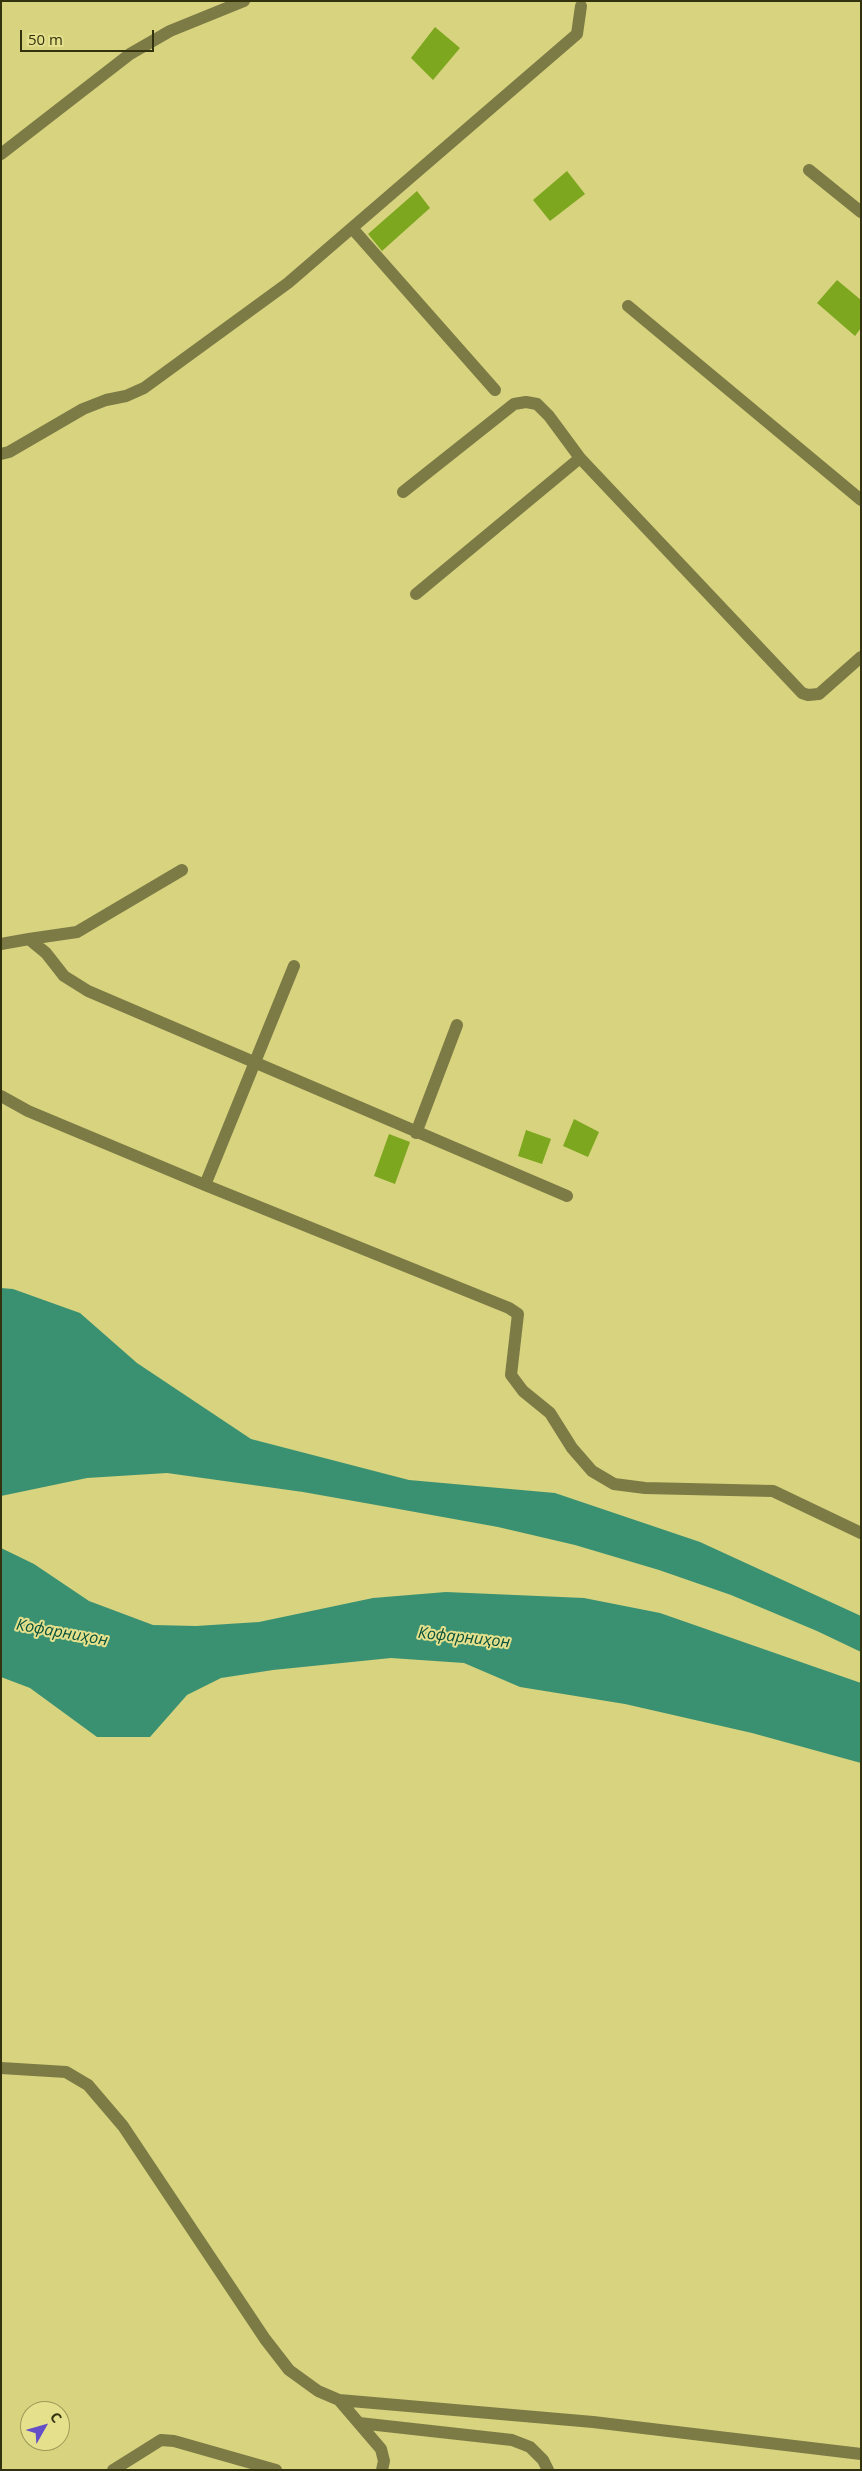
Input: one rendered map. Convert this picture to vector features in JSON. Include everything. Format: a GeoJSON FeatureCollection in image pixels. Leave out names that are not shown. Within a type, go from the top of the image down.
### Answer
{"type":"FeatureCollection","features":[{"type":"Feature","properties":{"kind":"street"},"geometry":{"type":"LineString","coordinates":[[1,154],[130,54],[170,31],[244,1]]}},
{"type":"Feature","properties":{"kind":"street"},"geometry":{"type":"LineString","coordinates":[[1,454],[9,452],[83,410],[106,400],[126,396],[144,388],[273,294],[578,34],[580,3]]}},
{"type":"Feature","properties":{"kind":"street"},"geometry":{"type":"LineString","coordinates":[[809,170],[861,212]]}},
{"type":"Feature","properties":{"kind":"street"},"geometry":{"type":"LineString","coordinates":[[352,228],[495,390]]}},
{"type":"Feature","properties":{"kind":"street"},"geometry":{"type":"LineString","coordinates":[[628,306],[861,500]]}},
{"type":"Feature","properties":{"kind":"street"},"geometry":{"type":"LineString","coordinates":[[403,492],[514,404],[526,402],[537,404],[549,416],[580,458],[802,693],[808,695],[819,694],[861,657]]}},
{"type":"Feature","properties":{"kind":"street"},"geometry":{"type":"LineString","coordinates":[[416,594],[580,458]]}},
{"type":"Feature","properties":{"kind":"street"},"geometry":{"type":"LineString","coordinates":[[1,944],[77,932],[182,870]]}},
{"type":"Feature","properties":{"kind":"street"},"geometry":{"type":"LineString","coordinates":[[29,939],[46,953],[64,976],[88,991],[567,1196]]}},
{"type":"Feature","properties":{"kind":"street"},"geometry":{"type":"LineString","coordinates":[[205,1185],[256,1064],[294,966]]}},
{"type":"Feature","properties":{"kind":"street"},"geometry":{"type":"LineString","coordinates":[[416,1133],[457,1025]]}},
{"type":"Feature","properties":{"kind":"street"},"geometry":{"type":"LineString","coordinates":[[1,1096],[28,1111],[205,1185],[510,1308],[518,1314],[511,1375],[523,1391],[550,1413],[572,1448],[592,1471],[614,1484],[644,1488],[773,1491],[861,1532]]}},
{"type":"Feature","properties":{"kind":"street"},"geometry":{"type":"LineString","coordinates":[[1,2068],[66,2072],[88,2085],[108,2106],[123,2126],[264,2339],[289,2370],[318,2391],[339,2400],[593,2422],[861,2454]]}},
{"type":"Feature","properties":{"kind":"street"},"geometry":{"type":"LineString","coordinates":[[339,2400],[381,2449],[384,2461],[382,2470]]}},
{"type":"Feature","properties":{"kind":"street"},"geometry":{"type":"LineString","coordinates":[[359,2423],[512,2440],[530,2447],[543,2460],[548,2470]]}},
{"type":"Feature","properties":{"kind":"street"},"geometry":{"type":"LineString","coordinates":[[113,2470],[161,2440],[174,2441],[276,2470]]}},
{"type":"Feature","properties":{"kind":"water"},"geometry":{"type":"Polygon","coordinates":[[[1,1288],[13,1289],[80,1313],[137,1363],[251,1439],[409,1480],[555,1493],[700,1542],[861,1616],[861,1652],[817,1631],[731,1595],[659,1570],[575,1545],[498,1527],[303,1492],[167,1473],[87,1478],[1,1496],[1,1288]]]}},
{"type":"Feature","properties":{"kind":"water","name":"Кофарниҳон"},"geometry":{"type":"Polygon","coordinates":[[[1,1548],[34,1564],[89,1601],[153,1625],[196,1626],[259,1622],[373,1598],[446,1592],[584,1598],[660,1613],[861,1683],[861,1763],[752,1733],[625,1704],[520,1687],[464,1663],[391,1658],[273,1670],[221,1678],[187,1695],[150,1737],[97,1737],[30,1688],[1,1677],[1,1548]]]}},
{"type":"Feature","properties":{"kind":"building"},"geometry":{"type":"Polygon","coordinates":[[[435,27],[460,48],[433,80],[411,58],[435,27]]]}},
{"type":"Feature","properties":{"kind":"building"},"geometry":{"type":"Polygon","coordinates":[[[567,171],[585,194],[550,221],[533,200],[567,171]]]}},
{"type":"Feature","properties":{"kind":"building"},"geometry":{"type":"Polygon","coordinates":[[[417,191],[430,208],[382,251],[368,234],[417,191]]]}},
{"type":"Feature","properties":{"kind":"building"},"geometry":{"type":"Polygon","coordinates":[[[837,280],[861,300],[861,328],[855,336],[817,303],[837,280]]]}},
{"type":"Feature","properties":{"kind":"building"},"geometry":{"type":"Polygon","coordinates":[[[574,1119],[599,1132],[588,1157],[563,1146],[574,1119]]]}},
{"type":"Feature","properties":{"kind":"building"},"geometry":{"type":"Polygon","coordinates":[[[526,1130],[551,1139],[542,1164],[518,1156],[526,1130]]]}},
{"type":"Feature","properties":{"kind":"building"},"geometry":{"type":"Polygon","coordinates":[[[389,1134],[410,1142],[395,1184],[374,1176],[389,1134]]]}}]}
